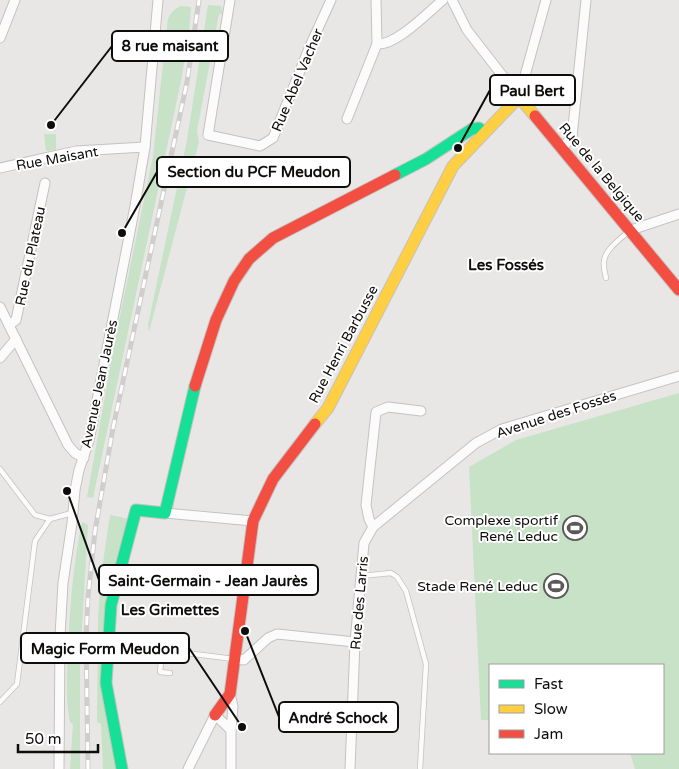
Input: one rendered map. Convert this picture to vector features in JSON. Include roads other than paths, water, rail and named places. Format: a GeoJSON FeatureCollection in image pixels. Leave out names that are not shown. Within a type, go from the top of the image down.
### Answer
{"type":"FeatureCollection","features":[{"type":"Feature","properties":{"kind":"street"},"geometry":{"type":"LineString","coordinates":[[1,34],[15,0]]}},
{"type":"Feature","properties":{"kind":"street","name":"Avenue Jean Jaurès"},"geometry":{"type":"LineString","coordinates":[[59,769],[61,599],[72,513],[79,470],[89,441],[135,206],[144,147],[158,0]]}},
{"type":"Feature","properties":{"kind":"street","name":"Rue Abel Vacher"},"geometry":{"type":"LineString","coordinates":[[229,0],[208,135],[260,146],[274,138],[310,46],[331,0]]}},
{"type":"Feature","properties":{"kind":"street"},"geometry":{"type":"LineString","coordinates":[[347,119],[377,44],[376,0]]}},
{"type":"Feature","properties":{"kind":"street"},"geometry":{"type":"LineString","coordinates":[[377,44],[382,44],[399,37],[443,0]]}},
{"type":"Feature","properties":{"kind":"street","name":"Rue de la Belgique"},"geometry":{"type":"LineString","coordinates":[[452,0],[467,30],[519,97],[679,290]]}},
{"type":"Feature","properties":{"kind":"street"},"geometry":{"type":"LineString","coordinates":[[519,97],[546,0]]}},
{"type":"Feature","properties":{"kind":"street"},"geometry":{"type":"LineString","coordinates":[[562,148],[572,137],[586,0]]}},
{"type":"Feature","properties":{"kind":"street","name":"Rue Henri Barbusse"},"geometry":{"type":"LineString","coordinates":[[231,769],[233,706],[230,694],[253,520],[273,479],[328,408],[453,166],[519,97]]}},
{"type":"Feature","properties":{"kind":"street"},"geometry":{"type":"LineString","coordinates":[[165,513],[196,381],[213,329],[234,281],[249,259],[273,238],[426,159],[472,129],[478,128],[484,133]]}},
{"type":"Feature","properties":{"kind":"street","name":"Rue Maisant"},"geometry":{"type":"LineString","coordinates":[[0,168],[76,151],[144,147]]}},
{"type":"Feature","properties":{"kind":"street","name":"Rue du Plateau"},"geometry":{"type":"LineString","coordinates":[[9,324],[16,320],[46,183]]}},
{"type":"Feature","properties":{"kind":"street"},"geometry":{"type":"LineString","coordinates":[[631,230],[679,214]]}},
{"type":"Feature","properties":{"kind":"street"},"geometry":{"type":"LineString","coordinates":[[0,307],[68,445],[75,453],[84,458]]}},
{"type":"Feature","properties":{"kind":"street"},"geometry":{"type":"LineString","coordinates":[[0,358],[16,339]]}},
{"type":"Feature","properties":{"kind":"street","name":"Avenue des Fossés"},"geometry":{"type":"LineString","coordinates":[[373,527],[476,443],[502,430],[679,376]]}},
{"type":"Feature","properties":{"kind":"street"},"geometry":{"type":"LineString","coordinates":[[373,527],[366,505],[376,412],[388,407],[422,411]]}},
{"type":"Feature","properties":{"kind":"street"},"geometry":{"type":"LineString","coordinates":[[122,769],[106,683],[111,604],[136,510],[253,520]]}},
{"type":"Feature","properties":{"kind":"street","name":"Rue des Larris"},"geometry":{"type":"LineString","coordinates":[[350,769],[355,642],[364,543],[373,527]]}},
{"type":"Feature","properties":{"kind":"street"},"geometry":{"type":"LineString","coordinates":[[235,659],[244,660],[268,638],[277,634],[355,642]]}},
{"type":"Feature","properties":{"kind":"street","name":"Rue Henri Barbusse"},"geometry":{"type":"LineString","coordinates":[[215,715],[230,694]]}},
{"type":"Feature","properties":{"kind":"street"},"geometry":{"type":"LineString","coordinates":[[188,769],[215,715],[231,730]]}},
{"type":"Feature","properties":{"kind":"lane"},"geometry":{"type":"LineString","coordinates":[[606,278],[604,260],[606,255],[614,244],[631,230]]}},
{"type":"Feature","properties":{"kind":"lane"},"geometry":{"type":"LineString","coordinates":[[0,468],[34,516],[60,518],[72,523]]}},
{"type":"Feature","properties":{"kind":"lane"},"geometry":{"type":"LineString","coordinates":[[0,702],[17,684],[35,541],[52,518],[72,513]]}},
{"type":"Feature","properties":{"kind":"lane"},"geometry":{"type":"LineString","coordinates":[[361,576],[391,573],[397,577],[406,591],[426,664],[420,769]]}},
{"type":"Feature","properties":{"kind":"lane"},"geometry":{"type":"LineString","coordinates":[[170,673],[160,672],[162,650],[235,659]]}},
{"type":"Feature","properties":{"kind":"railway"},"geometry":{"type":"LineString","coordinates":[[88,769],[86,638],[95,531],[113,428],[187,82],[199,0]]}},
{"type":"Feature","properties":{"kind":"place","name":"8 rue maisant"},"geometry":{"type":"Point","coordinates":[51,125]}},
{"type":"Feature","properties":{"kind":"place","name":"Paul Bert"},"geometry":{"type":"Point","coordinates":[458,148]}},
{"type":"Feature","properties":{"kind":"place","name":"Section du PCF Meudon"},"geometry":{"type":"Point","coordinates":[122,233]}},
{"type":"Feature","properties":{"kind":"place","name":"Saint-Germain - Jean Jaurès"},"geometry":{"type":"Point","coordinates":[67,491]}},
{"type":"Feature","properties":{"kind":"place","name":"Complexe sportif René Leduc"},"geometry":{"type":"Point","coordinates":[575,528]}},
{"type":"Feature","properties":{"kind":"place","name":"Stade René Leduc"},"geometry":{"type":"Point","coordinates":[556,586]}},
{"type":"Feature","properties":{"kind":"place","name":"André Schock"},"geometry":{"type":"Point","coordinates":[245,631]}},
{"type":"Feature","properties":{"kind":"place","name":"Magic Form Meudon"},"geometry":{"type":"Point","coordinates":[242,727]}},
{"type":"Feature","properties":{"kind":"district","name":"Les Fossés"},"geometry":{"type":"Point","coordinates":[506,265]}},
{"type":"Feature","properties":{"kind":"district","name":"Les Grimettes"},"geometry":{"type":"Point","coordinates":[170,610]}}]}
